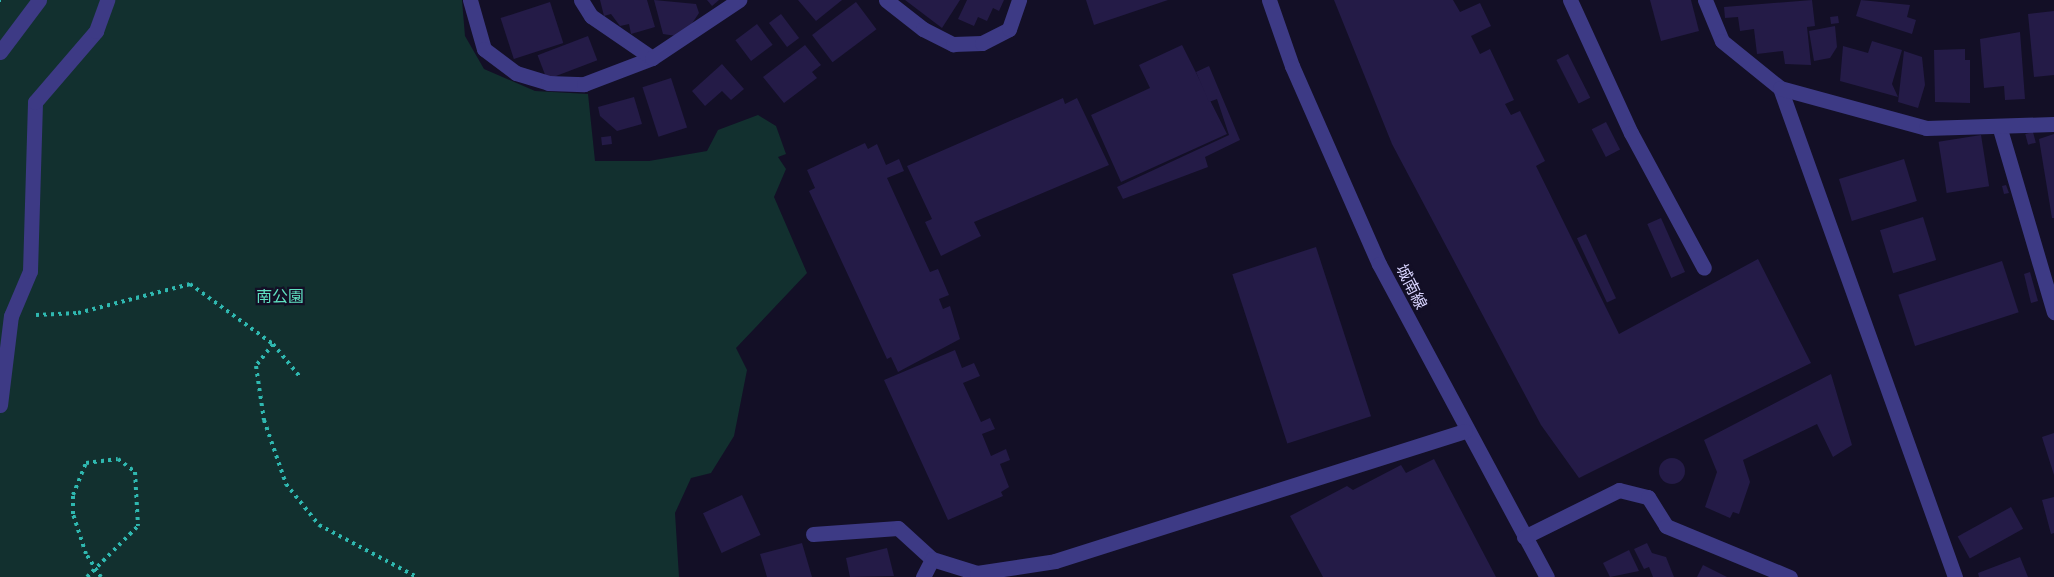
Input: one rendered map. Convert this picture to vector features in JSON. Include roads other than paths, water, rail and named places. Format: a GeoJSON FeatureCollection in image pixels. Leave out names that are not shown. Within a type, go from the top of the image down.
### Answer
{"type":"FeatureCollection","features":[{"type":"Feature","properties":{"kind":"street"},"geometry":{"type":"LineString","coordinates":[[0,52],[39,0]]}},
{"type":"Feature","properties":{"kind":"street"},"geometry":{"type":"LineString","coordinates":[[0,405],[11,316],[30,271],[35,102],[96,31],[106,0]]}},
{"type":"Feature","properties":{"kind":"street"},"geometry":{"type":"LineString","coordinates":[[470,0],[484,49],[516,73],[548,83],[584,84],[652,58],[739,0]]}},
{"type":"Feature","properties":{"kind":"street"},"geometry":{"type":"LineString","coordinates":[[581,0],[591,16],[652,58]]}},
{"type":"Feature","properties":{"kind":"street"},"geometry":{"type":"LineString","coordinates":[[886,0],[923,29],[953,44],[982,43],[1009,29],[1019,0]]}},
{"type":"Feature","properties":{"kind":"street","name":"城南線"},"geometry":{"type":"LineString","coordinates":[[1269,0],[1292,66],[1379,264],[1465,431],[1547,577]]}},
{"type":"Feature","properties":{"kind":"street"},"geometry":{"type":"LineString","coordinates":[[1570,0],[1626,123],[1704,268]]}},
{"type":"Feature","properties":{"kind":"street"},"geometry":{"type":"LineString","coordinates":[[1705,0],[1722,41],[1780,88],[1926,128],[2000,129],[2054,124]]}},
{"type":"Feature","properties":{"kind":"street"},"geometry":{"type":"LineString","coordinates":[[1780,88],[1955,577]]}},
{"type":"Feature","properties":{"kind":"street"},"geometry":{"type":"LineString","coordinates":[[2000,129],[2054,312]]}},
{"type":"Feature","properties":{"kind":"street"},"geometry":{"type":"LineString","coordinates":[[813,534],[898,528],[932,559],[977,573],[1055,561],[1465,431]]}},
{"type":"Feature","properties":{"kind":"street"},"geometry":{"type":"LineString","coordinates":[[1524,537],[1619,490],[1648,497],[1666,526],[1790,577]]}},
{"type":"Feature","properties":{"kind":"street"},"geometry":{"type":"LineString","coordinates":[[923,577],[932,559]]}},
{"type":"Feature","properties":{"kind":"park label","name":"南公園"},"geometry":{"type":"Point","coordinates":[280,297]}}]}
